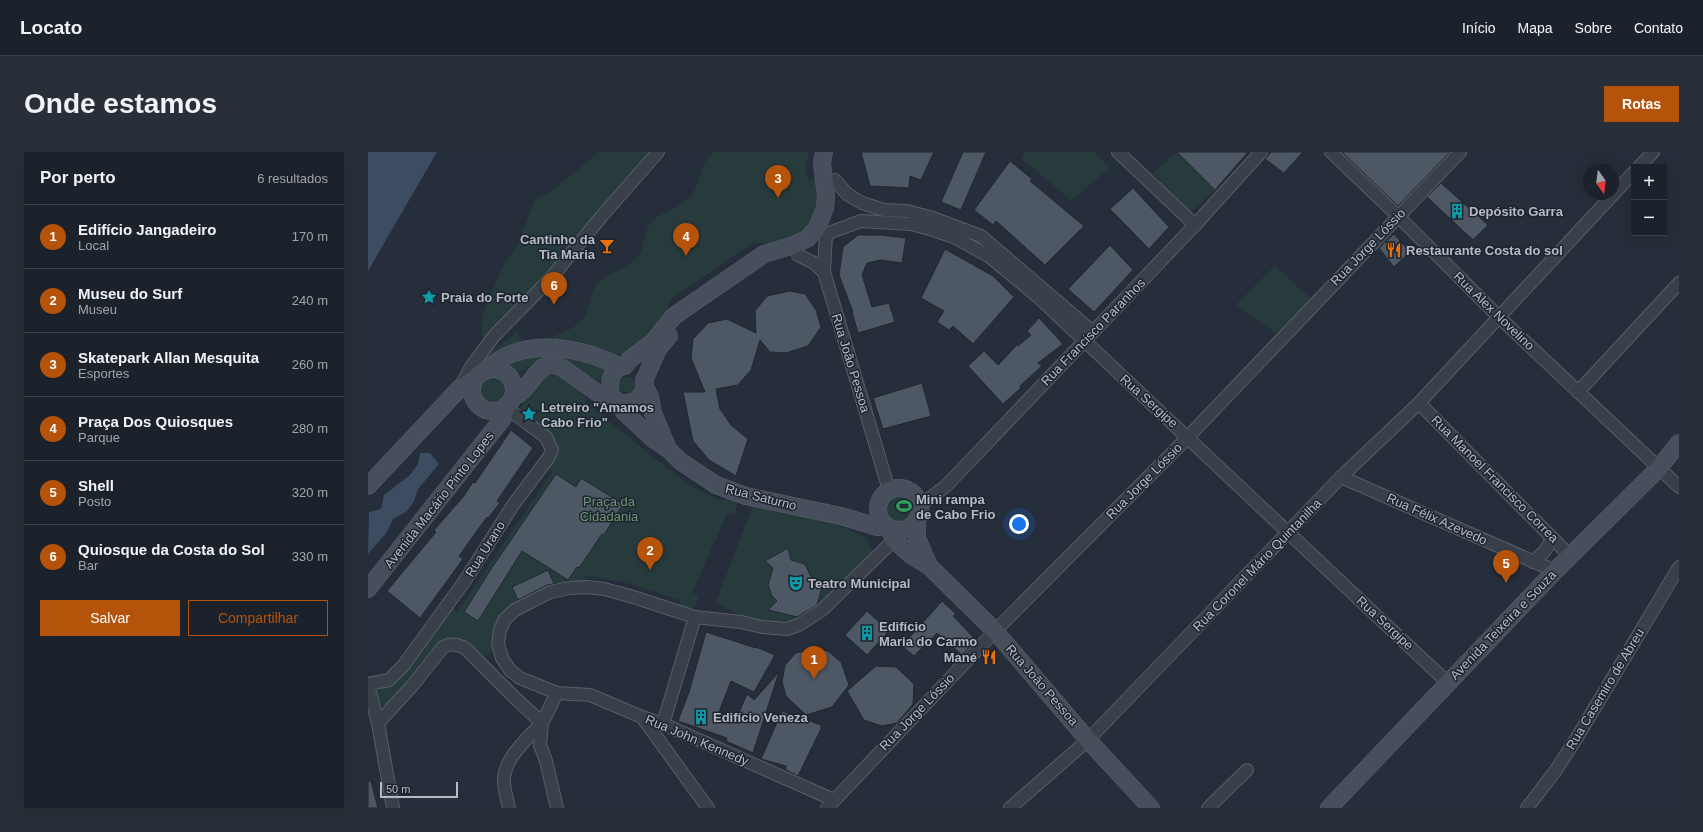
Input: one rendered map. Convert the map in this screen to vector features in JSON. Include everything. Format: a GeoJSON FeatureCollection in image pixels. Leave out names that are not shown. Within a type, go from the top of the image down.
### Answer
{"type":"FeatureCollection","features":[{"type":"Feature","properties":{"kind":"main road"},"geometry":{"type":"LineString","coordinates":[[824,152],[822,163],[826,208],[817,228],[808,238],[794,245],[764,254],[674,316],[653,342],[612,375],[609,388],[615,400],[633,403],[638,399],[658,349],[669,335],[685,322],[763,268],[777,260],[798,255],[808,250],[826,234],[838,203],[833,168],[836,152]]}},
{"type":"Feature","properties":{"kind":"main road"},"geometry":{"type":"LineString","coordinates":[[368,486],[460,388],[480,375],[492,369],[499,370],[510,378],[513,383],[509,402],[493,411],[481,408],[472,392],[480,375],[496,361],[518,350],[544,346],[569,348],[623,367],[633,368],[639,372],[644,384]]}},
{"type":"Feature","properties":{"kind":"main road","name":"Avenida Macário Pinto Lopes"},"geometry":{"type":"LineString","coordinates":[[368,589],[503,418],[509,402],[523,392],[540,369],[551,364],[561,367],[602,396],[615,400]]}},
{"type":"Feature","properties":{"kind":"main road","name":"Rua Saturno"},"geometry":{"type":"LineString","coordinates":[[644,384],[650,397],[653,413],[668,449]]}},
{"type":"Feature","properties":{"kind":"main road","name":"Rua Saturno"},"geometry":{"type":"LineString","coordinates":[[615,400],[624,412],[653,439],[668,449],[680,462],[716,485],[746,496],[841,516],[890,531]]}},
{"type":"Feature","properties":{"kind":"main road","name":"Avenida Teixeira e Souza"},"geometry":{"type":"LineString","coordinates":[[1329,808],[1555,571],[1658,468],[1679,443]]}},
{"type":"Feature","properties":{"kind":"main road"},"geometry":{"type":"LineString","coordinates":[[902,488],[914,494],[918,512],[908,528],[890,531],[880,518],[877,508],[885,494],[902,488]]}},
{"type":"Feature","properties":{"kind":"main road","name":"Rua Saturno"},"geometry":{"type":"LineString","coordinates":[[841,516],[861,512],[885,494]]}},
{"type":"Feature","properties":{"kind":"main road","name":"Rua João Pessoa"},"geometry":{"type":"LineString","coordinates":[[918,512],[917,538],[929,566]]}},
{"type":"Feature","properties":{"kind":"main road","name":"Rua João Pessoa"},"geometry":{"type":"LineString","coordinates":[[890,531],[912,556],[929,566],[995,631],[1088,740],[1151,808]]}},
{"type":"Feature","properties":{"kind":"street"},"geometry":{"type":"LineString","coordinates":[[460,388],[471,367],[494,336],[551,278],[600,217],[658,152]]}},
{"type":"Feature","properties":{"kind":"street"},"geometry":{"type":"LineString","coordinates":[[1118,152],[1194,225]]}},
{"type":"Feature","properties":{"kind":"street","name":"Rua Francisco Paranhos"},"geometry":{"type":"LineString","coordinates":[[918,512],[946,486],[1093,332],[1261,152]]}},
{"type":"Feature","properties":{"kind":"street","name":"Rua Alex Novelino"},"geometry":{"type":"LineString","coordinates":[[1331,152],[1398,216],[1500,318],[1679,488]]}},
{"type":"Feature","properties":{"kind":"street","name":"Rua Jorge Lóssio"},"geometry":{"type":"LineString","coordinates":[[830,804],[995,631],[1188,437],[1460,152]]}},
{"type":"Feature","properties":{"kind":"street"},"geometry":{"type":"LineString","coordinates":[[1642,164],[1653,152]]}},
{"type":"Feature","properties":{"kind":"street","name":"Rua Coronel Mário Quintanilha"},"geometry":{"type":"LineString","coordinates":[[1010,808],[1088,740],[1341,477],[1419,402],[1500,318],[1631,175]]}},
{"type":"Feature","properties":{"kind":"street"},"geometry":{"type":"LineString","coordinates":[[835,180],[847,194],[862,203],[884,210],[907,212],[933,218],[981,236],[1029,275],[1093,332]]}},
{"type":"Feature","properties":{"kind":"street","name":"Rua Sergipe"},"geometry":{"type":"LineString","coordinates":[[826,234],[861,222],[911,224],[954,237],[990,257],[1036,296],[1188,437],[1448,683]]}},
{"type":"Feature","properties":{"kind":"street","name":"Rua João Pessoa"},"geometry":{"type":"LineString","coordinates":[[826,234],[824,272],[885,494]]}},
{"type":"Feature","properties":{"kind":"street"},"geometry":{"type":"LineString","coordinates":[[974,249],[981,236]]}},
{"type":"Feature","properties":{"kind":"street"},"geometry":{"type":"LineString","coordinates":[[798,255],[814,263],[824,272]]}},
{"type":"Feature","properties":{"kind":"street"},"geometry":{"type":"LineString","coordinates":[[1578,392],[1679,283]]}},
{"type":"Feature","properties":{"kind":"street","name":"Rua Urano"},"geometry":{"type":"LineString","coordinates":[[368,684],[389,680],[403,666],[464,582],[513,505],[549,457],[552,450],[546,437],[509,402]]}},
{"type":"Feature","properties":{"kind":"street","name":"Rua Manoel Francisco Correa"},"geometry":{"type":"LineString","coordinates":[[1419,402],[1570,556]]}},
{"type":"Feature","properties":{"kind":"street","name":"Rua Félix Azevedo"},"geometry":{"type":"LineString","coordinates":[[1341,477],[1555,571]]}},
{"type":"Feature","properties":{"kind":"street"},"geometry":{"type":"LineString","coordinates":[[509,808],[504,787],[504,776],[508,764],[519,747],[542,723],[557,693],[520,678],[510,670],[502,658],[498,644],[500,630],[505,619],[515,610],[550,592],[588,586],[604,588],[695,617],[741,622],[776,629],[787,628],[799,625],[809,620],[835,599],[890,531]]}},
{"type":"Feature","properties":{"kind":"street"},"geometry":{"type":"LineString","coordinates":[[1533,562],[1544,552],[1552,538]]}},
{"type":"Feature","properties":{"kind":"street","name":"Rua Casemiro de Abreu"},"geometry":{"type":"LineString","coordinates":[[1527,808],[1556,770],[1576,739],[1679,567]]}},
{"type":"Feature","properties":{"kind":"street"},"geometry":{"type":"LineString","coordinates":[[663,724],[695,617]]}},
{"type":"Feature","properties":{"kind":"street"},"geometry":{"type":"LineString","coordinates":[[378,723],[412,686],[437,652],[450,644],[457,644],[465,648],[542,723]]}},
{"type":"Feature","properties":{"kind":"street"},"geometry":{"type":"LineString","coordinates":[[368,684],[378,723],[393,808]]}},
{"type":"Feature","properties":{"kind":"street","name":"Rua John Kennedy"},"geometry":{"type":"LineString","coordinates":[[557,693],[590,695],[642,717],[663,724],[830,804]]}},
{"type":"Feature","properties":{"kind":"street"},"geometry":{"type":"LineString","coordinates":[[642,717],[708,808]]}},
{"type":"Feature","properties":{"kind":"street"},"geometry":{"type":"LineString","coordinates":[[542,723],[540,745],[546,761],[557,808]]}},
{"type":"Feature","properties":{"kind":"street"},"geometry":{"type":"LineString","coordinates":[[1208,808],[1247,770]]}},
{"type":"Feature","properties":{"kind":"green space"},"geometry":{"type":"Polygon","coordinates":[[[599,152],[658,152],[601,217],[483,343],[483,312],[505,262],[517,247],[535,199],[549,193],[599,152]]]}},
{"type":"Feature","properties":{"kind":"green space"},"geometry":{"type":"Polygon","coordinates":[[[714,152],[809,152],[806,166],[807,178],[809,181],[818,177],[821,191],[817,216],[803,235],[769,246],[759,242],[752,243],[670,300],[668,304],[667,316],[636,348],[625,354],[605,354],[593,352],[553,342],[554,336],[572,328],[585,315],[596,285],[609,275],[631,263],[636,258],[642,249],[650,224],[659,216],[686,201],[690,197],[697,186],[705,162],[714,152]]]}},
{"type":"Feature","properties":{"kind":"green space"},"geometry":{"type":"Polygon","coordinates":[[[1026,152],[1095,152],[1110,168],[1071,200],[1021,158],[1026,152]]]}},
{"type":"Feature","properties":{"kind":"green space"},"geometry":{"type":"Polygon","coordinates":[[[1177,152],[1215,190],[1189,214],[1153,173],[1177,152]]]}},
{"type":"Feature","properties":{"kind":"green space"},"geometry":{"type":"Polygon","coordinates":[[[1275,266],[1311,299],[1277,334],[1236,305],[1275,266]]]}},
{"type":"Feature","properties":{"kind":"green space"},"geometry":{"type":"Polygon","coordinates":[[[518,331],[519,337],[531,343],[489,354],[518,331]]]}},
{"type":"Feature","properties":{"kind":"green space"},"geometry":{"type":"Polygon","coordinates":[[[555,353],[610,365],[599,382],[558,360],[533,364],[517,374],[506,371],[500,366],[519,355],[555,353]]]}},
{"type":"Feature","properties":{"kind":"green space","name":"Praça da Cidadania"},"geometry":{"type":"Polygon","coordinates":[[[550,368],[585,394],[586,403],[689,485],[719,500],[733,498],[737,503],[735,516],[728,512],[692,592],[699,596],[694,607],[688,610],[678,606],[681,600],[609,579],[585,576],[586,583],[524,599],[491,653],[485,656],[465,641],[455,638],[439,643],[387,704],[381,705],[376,699],[375,692],[451,607],[457,612],[553,471],[546,467],[556,450],[521,411],[524,400],[531,388],[550,368]]]}},
{"type":"Feature","properties":{"kind":"green space"},"geometry":{"type":"Polygon","coordinates":[[[494,377],[504,381],[508,391],[504,401],[494,405],[484,401],[480,391],[484,381],[494,377]]]}},
{"type":"Feature","properties":{"kind":"green space"},"geometry":{"type":"Polygon","coordinates":[[[627,377],[634,382],[635,385],[630,392],[627,393],[620,388],[619,385],[624,378],[627,377]]]}},
{"type":"Feature","properties":{"kind":"green space"},"geometry":{"type":"Polygon","coordinates":[[[898,493],[908,498],[913,508],[908,518],[898,523],[888,518],[883,508],[888,498],[898,493]]]}},
{"type":"Feature","properties":{"kind":"green space"},"geometry":{"type":"Polygon","coordinates":[[[754,503],[818,517],[866,537],[873,553],[823,602],[798,621],[752,622],[716,602],[754,503]]]}},
{"type":"Feature","properties":{"kind":"water"},"geometry":{"type":"Polygon","coordinates":[[[368,152],[437,152],[368,271],[368,152]]]}},
{"type":"Feature","properties":{"kind":"water"},"geometry":{"type":"Polygon","coordinates":[[[420,453],[430,453],[439,464],[418,489],[414,501],[407,511],[393,519],[387,532],[368,554],[369,512],[381,509],[384,495],[410,475],[418,464],[420,453]]]}},
{"type":"Feature","properties":{"kind":"building"},"geometry":{"type":"Polygon","coordinates":[[[861,152],[934,152],[921,180],[910,176],[909,188],[870,186],[861,152]]]}},
{"type":"Feature","properties":{"kind":"building"},"geometry":{"type":"Polygon","coordinates":[[[963,152],[986,152],[961,210],[941,202],[963,152]]]}},
{"type":"Feature","properties":{"kind":"building"},"geometry":{"type":"Polygon","coordinates":[[[1177,152],[1248,152],[1215,190],[1177,152]]]}},
{"type":"Feature","properties":{"kind":"building"},"geometry":{"type":"Polygon","coordinates":[[[1271,152],[1303,152],[1284,173],[1265,159],[1271,152]]]}},
{"type":"Feature","properties":{"kind":"building"},"geometry":{"type":"Polygon","coordinates":[[[1342,152],[1450,152],[1398,206],[1342,152]]]}},
{"type":"Feature","properties":{"kind":"building"},"geometry":{"type":"Polygon","coordinates":[[[1010,161],[1032,179],[1030,181],[1084,226],[1045,265],[996,221],[993,225],[974,210],[1010,161]]]}},
{"type":"Feature","properties":{"kind":"building","name":"Depósito Garra"},"geometry":{"type":"Polygon","coordinates":[[[1441,183],[1488,225],[1473,240],[1427,197],[1441,183]]]}},
{"type":"Feature","properties":{"kind":"building"},"geometry":{"type":"Polygon","coordinates":[[[1133,188],[1169,227],[1149,249],[1110,209],[1133,188]]]}},
{"type":"Feature","properties":{"kind":"building","name":"Restaurante Costa do sol"},"geometry":{"type":"Polygon","coordinates":[[[1394,234],[1410,252],[1394,267],[1379,248],[1394,234]]]}},
{"type":"Feature","properties":{"kind":"building"},"geometry":{"type":"Polygon","coordinates":[[[858,235],[880,235],[906,238],[902,263],[881,260],[867,263],[862,275],[872,307],[889,303],[895,322],[858,333],[853,312],[839,275],[843,247],[858,235]]]}},
{"type":"Feature","properties":{"kind":"building"},"geometry":{"type":"Polygon","coordinates":[[[1110,245],[1133,270],[1094,312],[1068,289],[1110,245]]]}},
{"type":"Feature","properties":{"kind":"building"},"geometry":{"type":"Polygon","coordinates":[[[945,249],[993,276],[1014,297],[973,344],[953,326],[949,330],[937,322],[944,311],[921,298],[945,249]]]}},
{"type":"Feature","properties":{"kind":"building"},"geometry":{"type":"Polygon","coordinates":[[[790,291],[805,294],[816,310],[821,327],[808,346],[786,353],[770,352],[760,340],[751,370],[738,385],[716,389],[720,409],[731,425],[748,439],[736,476],[709,460],[693,441],[683,392],[705,392],[691,358],[693,339],[708,323],[727,319],[756,333],[755,311],[767,296],[790,291]]]}},
{"type":"Feature","properties":{"kind":"building"},"geometry":{"type":"Polygon","coordinates":[[[1039,318],[1063,344],[1038,363],[1042,366],[1003,404],[968,366],[984,351],[998,365],[1017,345],[1018,346],[1031,335],[1027,331],[1039,318]]]}},
{"type":"Feature","properties":{"kind":"building"},"geometry":{"type":"Polygon","coordinates":[[[922,383],[931,416],[883,429],[873,398],[922,383]]]}},
{"type":"Feature","properties":{"kind":"building"},"geometry":{"type":"Polygon","coordinates":[[[511,430],[533,448],[497,501],[500,503],[488,518],[487,517],[459,556],[463,559],[420,618],[387,591],[436,532],[434,530],[463,497],[473,482],[475,483],[511,430]]]}},
{"type":"Feature","properties":{"kind":"building"},"geometry":{"type":"Polygon","coordinates":[[[556,474],[576,487],[581,478],[623,504],[604,535],[602,534],[579,568],[577,567],[568,580],[522,551],[478,621],[464,612],[489,572],[556,474]]]}},
{"type":"Feature","properties":{"kind":"building","name":"Teatro Municipal"},"geometry":{"type":"Polygon","coordinates":[[[788,548],[791,560],[805,564],[813,581],[824,580],[817,605],[797,617],[768,610],[777,601],[772,596],[768,585],[773,568],[765,561],[788,548]]]}},
{"type":"Feature","properties":{"kind":"building"},"geometry":{"type":"Polygon","coordinates":[[[548,570],[554,584],[547,585],[518,600],[512,587],[548,570]]]}},
{"type":"Feature","properties":{"kind":"building"},"geometry":{"type":"Polygon","coordinates":[[[942,601],[956,614],[953,616],[976,640],[962,655],[937,633],[914,656],[902,646],[942,601]]]}},
{"type":"Feature","properties":{"kind":"building","name":"Edifício Maria do Carmo"},"geometry":{"type":"Polygon","coordinates":[[[867,611],[889,631],[867,655],[845,635],[867,611]]]}},
{"type":"Feature","properties":{"kind":"building"},"geometry":{"type":"Polygon","coordinates":[[[706,632],[756,647],[775,655],[754,692],[731,681],[719,712],[736,719],[747,694],[754,700],[779,672],[753,753],[726,741],[727,738],[678,721],[689,692],[706,632]]]}},
{"type":"Feature","properties":{"kind":"building"},"geometry":{"type":"Polygon","coordinates":[[[814,649],[828,651],[841,662],[849,685],[832,707],[806,715],[786,696],[782,682],[785,665],[796,653],[814,649]]]}},
{"type":"Feature","properties":{"kind":"building"},"geometry":{"type":"Polygon","coordinates":[[[876,666],[896,667],[914,684],[913,704],[897,723],[882,726],[864,720],[847,691],[876,666]]]}},
{"type":"Feature","properties":{"kind":"building"},"geometry":{"type":"Polygon","coordinates":[[[782,711],[821,725],[821,729],[798,776],[786,770],[786,766],[761,759],[782,711]]]}},
{"type":"Feature","properties":{"kind":"building"},"geometry":{"type":"Polygon","coordinates":[[[368,781],[371,781],[378,808],[368,808],[368,781]]]}},
{"type":"Feature","properties":{"kind":"place","name":"Skatepark Allan Mesquita"},"geometry":{"type":"Point","coordinates":[778,198]}},
{"type":"Feature","properties":{"kind":"place","name":"Depósito Garra"},"geometry":{"type":"Point","coordinates":[1457,211]}},
{"type":"Feature","properties":{"kind":"place","name":"Cantinho da Tia Maria"},"geometry":{"type":"Point","coordinates":[607,246]}},
{"type":"Feature","properties":{"kind":"place","name":"Restaurante Costa do sol"},"geometry":{"type":"Point","coordinates":[1394,250]}},
{"type":"Feature","properties":{"kind":"place","name":"Praça Dos Quiosques"},"geometry":{"type":"Point","coordinates":[686,256]}},
{"type":"Feature","properties":{"kind":"place","name":"Praia do Forte"},"geometry":{"type":"Point","coordinates":[429,297]}},
{"type":"Feature","properties":{"kind":"place","name":"Quiosque da Costa do Sol"},"geometry":{"type":"Point","coordinates":[554,305]}},
{"type":"Feature","properties":{"kind":"place","name":"Letreiro \"Amamos Cabo Frio\""},"geometry":{"type":"Point","coordinates":[529,414]}},
{"type":"Feature","properties":{"kind":"place","name":"Mini rampa de Cabo Frio"},"geometry":{"type":"Point","coordinates":[904,506]}},
{"type":"Feature","properties":{"kind":"place","name":"Museu do Surf"},"geometry":{"type":"Point","coordinates":[650,570]}},
{"type":"Feature","properties":{"kind":"place","name":"Teatro Municipal"},"geometry":{"type":"Point","coordinates":[796,583]}},
{"type":"Feature","properties":{"kind":"place","name":"Shell"},"geometry":{"type":"Point","coordinates":[1506,583]}},
{"type":"Feature","properties":{"kind":"place","name":"Edifício Maria do Carmo"},"geometry":{"type":"Point","coordinates":[867,633]}},
{"type":"Feature","properties":{"kind":"place","name":"Mané"},"geometry":{"type":"Point","coordinates":[989,657]}},
{"type":"Feature","properties":{"kind":"place","name":"Edifício Jangadeiro"},"geometry":{"type":"Point","coordinates":[814,679]}},
{"type":"Feature","properties":{"kind":"place","name":"Edifício Veneza"},"geometry":{"type":"Point","coordinates":[701,717]}}]}
